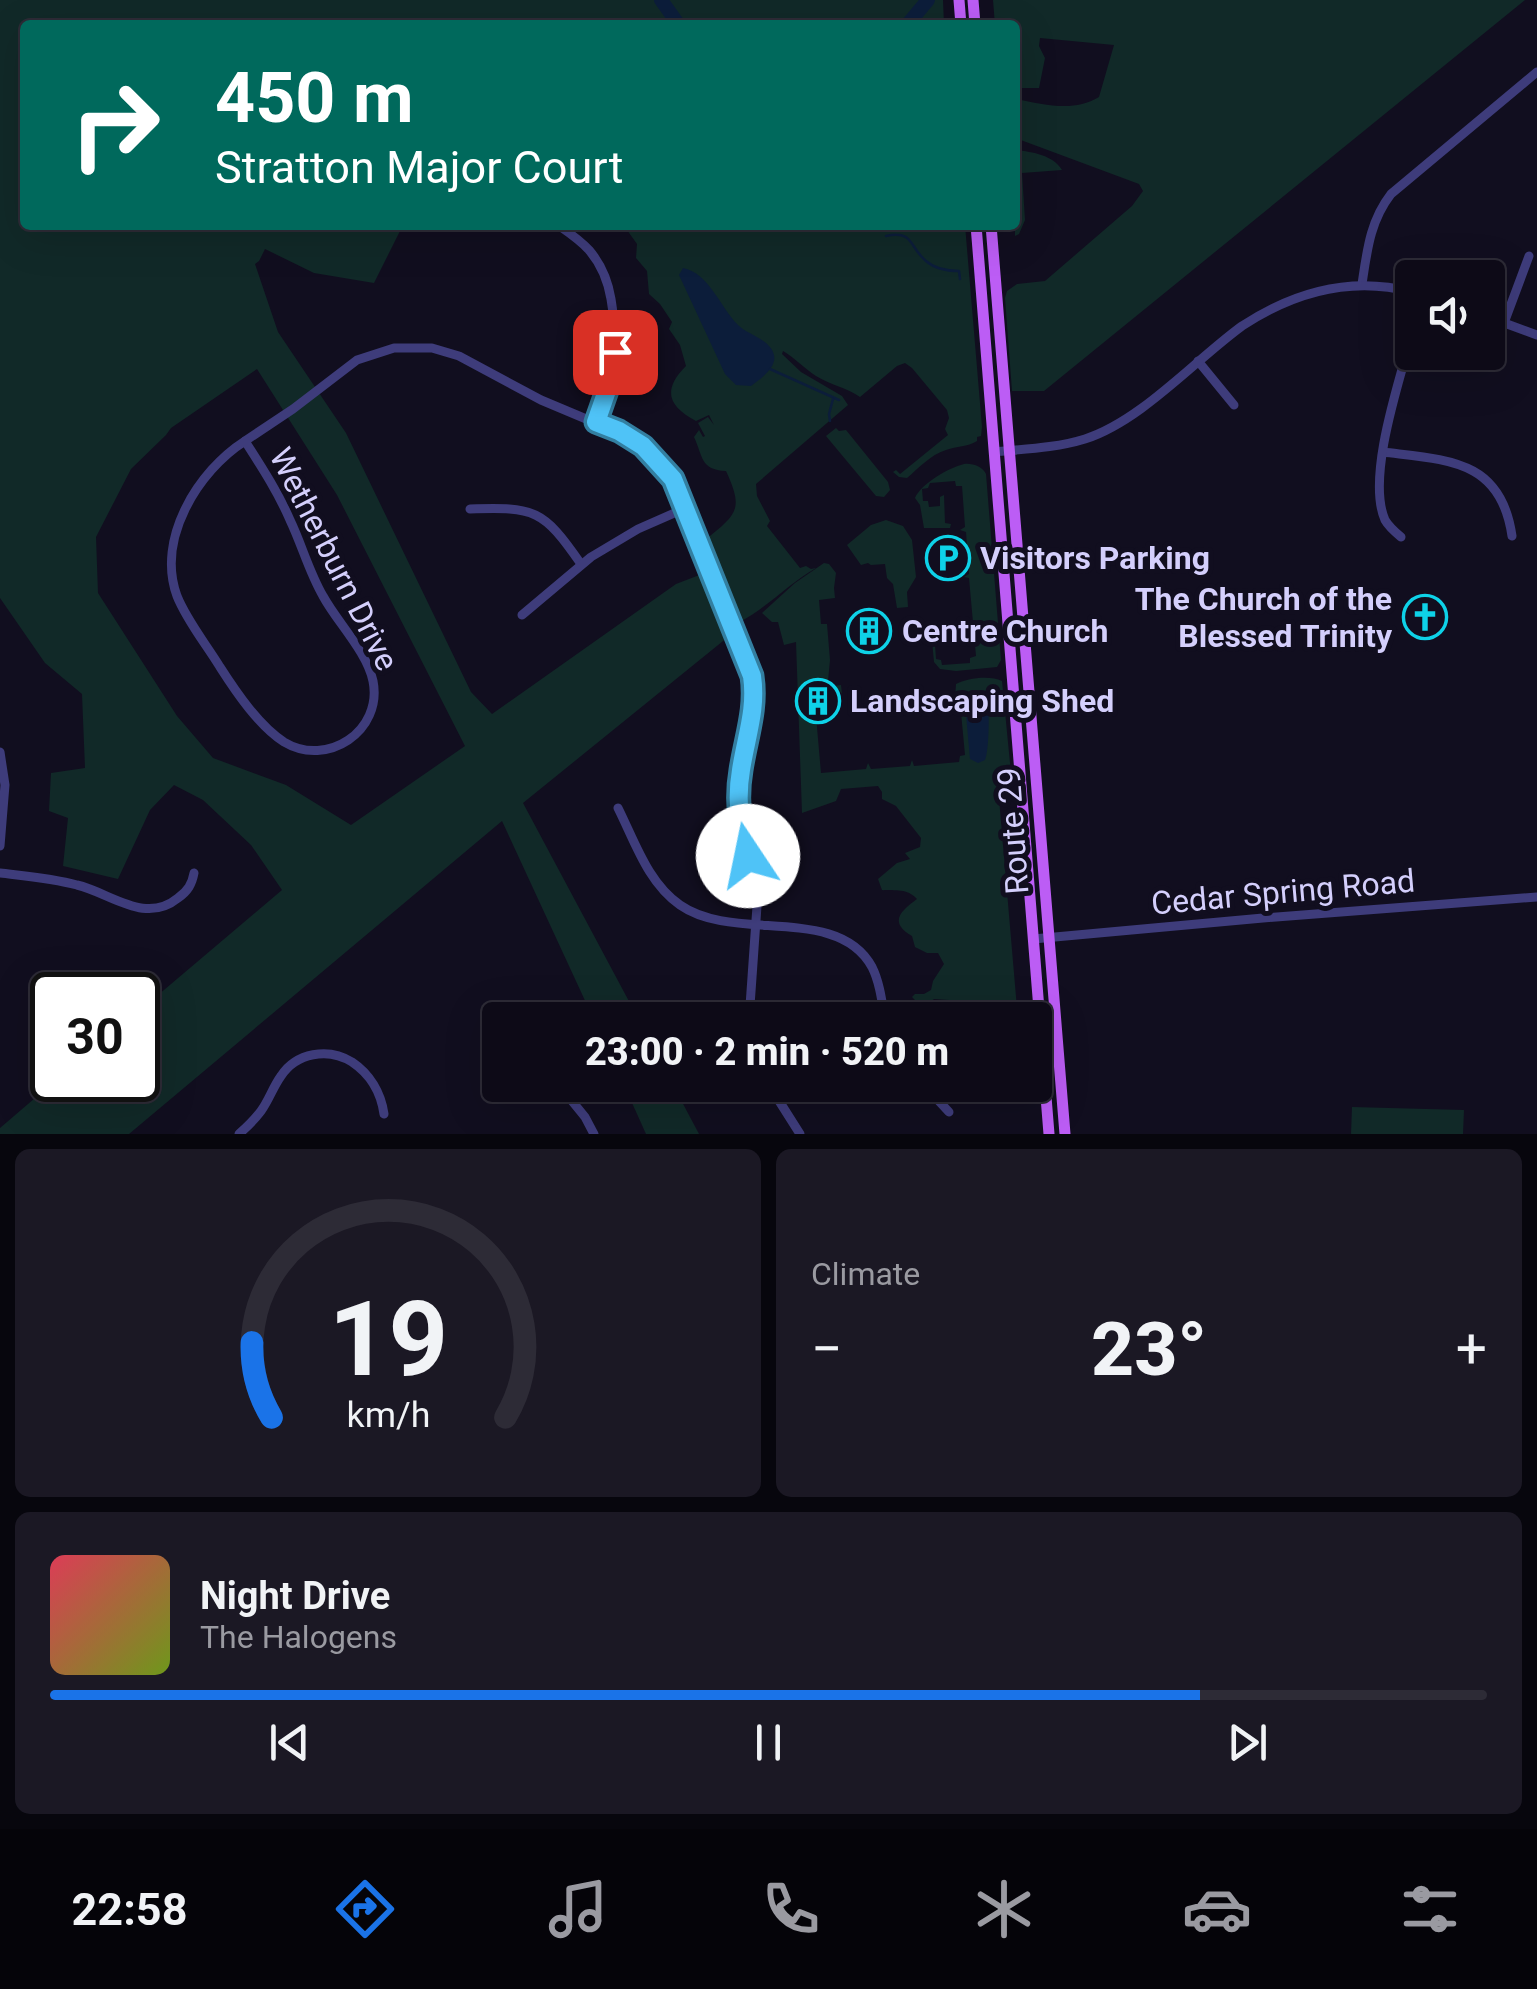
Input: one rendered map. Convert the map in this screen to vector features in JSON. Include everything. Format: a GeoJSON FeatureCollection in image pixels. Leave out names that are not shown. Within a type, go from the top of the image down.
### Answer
{"type":"FeatureCollection","features":[{"type":"Feature","properties":{"kind":"main road","name":"Route 29"},"geometry":{"type":"LineString","coordinates":[[976,230],[1049,1134]]}},
{"type":"Feature","properties":{"kind":"main road","name":"Route 29"},"geometry":{"type":"LineString","coordinates":[[991,230],[1065,1134]]}},
{"type":"Feature","properties":{"kind":"street"},"geometry":{"type":"LineString","coordinates":[[1362,284],[1371,230],[1391,194],[1537,72]]}},
{"type":"Feature","properties":{"kind":"street"},"geometry":{"type":"LineString","coordinates":[[564,230],[601,267],[615,322],[611,379],[596,422]]}},
{"type":"Feature","properties":{"kind":"street"},"geometry":{"type":"LineString","coordinates":[[1505,320],[1529,256]]}},
{"type":"Feature","properties":{"kind":"street"},"geometry":{"type":"LineString","coordinates":[[994,452],[1069,443],[1102,432],[1135,412],[1242,326],[1282,302],[1318,290],[1362,284],[1395,289]]}},
{"type":"Feature","properties":{"kind":"street"},"geometry":{"type":"LineString","coordinates":[[1505,323],[1537,335]]}},
{"type":"Feature","properties":{"kind":"street","name":"Wetherburn Drive"},"geometry":{"type":"LineString","coordinates":[[245,440],[289,516],[321,592],[372,676],[374,698],[366,722],[356,735],[329,749],[305,750],[284,742],[232,686],[175,588],[174,543],[193,494],[213,466],[245,440],[357,360],[406,346],[458,356],[541,400],[630,437],[654,455],[673,479],[686,508],[752,676],[754,699],[740,772],[738,806],[756,888],[750,1002]]}},
{"type":"Feature","properties":{"kind":"street"},"geometry":{"type":"LineString","coordinates":[[1198,361],[1234,405]]}},
{"type":"Feature","properties":{"kind":"street"},"geometry":{"type":"LineString","coordinates":[[1401,537],[1383,513],[1381,476],[1403,370]]}},
{"type":"Feature","properties":{"kind":"street"},"geometry":{"type":"LineString","coordinates":[[1383,452],[1457,463],[1477,472],[1502,499],[1510,517],[1512,536]]}},
{"type":"Feature","properties":{"kind":"street"},"geometry":{"type":"LineString","coordinates":[[470,508],[510,507],[534,514],[554,528],[581,564]]}},
{"type":"Feature","properties":{"kind":"street"},"geometry":{"type":"LineString","coordinates":[[522,615],[581,564],[638,529],[686,508]]}},
{"type":"Feature","properties":{"kind":"street"},"geometry":{"type":"LineString","coordinates":[[0,752],[5,796],[0,846]]}},
{"type":"Feature","properties":{"kind":"street"},"geometry":{"type":"LineString","coordinates":[[618,808],[650,874],[671,898],[707,918],[827,933],[847,941],[867,959],[881,1002]]}},
{"type":"Feature","properties":{"kind":"street"},"geometry":{"type":"LineString","coordinates":[[0,873],[74,884],[145,910],[167,906],[182,896],[192,884],[194,873]]}},
{"type":"Feature","properties":{"kind":"street","name":"Cedar Spring Road"},"geometry":{"type":"LineString","coordinates":[[1033,939],[1537,897]]}},
{"type":"Feature","properties":{"kind":"street"},"geometry":{"type":"LineString","coordinates":[[239,1134],[260,1113],[284,1072],[300,1059],[320,1053],[341,1056],[356,1065],[380,1093],[384,1114]]}},
{"type":"Feature","properties":{"kind":"street"},"geometry":{"type":"LineString","coordinates":[[573,1102],[594,1134]]}},
{"type":"Feature","properties":{"kind":"street"},"geometry":{"type":"LineString","coordinates":[[780,1102],[800,1134]]}},
{"type":"Feature","properties":{"kind":"street"},"geometry":{"type":"LineString","coordinates":[[940,1102],[949,1112]]}},
{"type":"Feature","properties":{"kind":"green space"},"geometry":{"type":"Polygon","coordinates":[[[0,0],[943,0],[944,20],[20,20],[20,230],[400,230],[374,283],[314,273],[265,249],[255,264],[278,332],[346,433],[471,692],[492,714],[676,584],[702,574],[728,637],[523,803],[629,1002],[586,1002],[502,821],[129,1134],[0,1134],[0,1128],[30,1102],[160,1102],[160,993],[282,890],[251,845],[203,800],[174,785],[150,810],[118,879],[63,866],[68,818],[49,811],[51,773],[85,768],[82,694],[45,663],[0,598],[0,0]],[[257,369],[171,428],[131,469],[96,537],[98,593],[177,716],[213,758],[286,785],[351,825],[465,746],[337,495],[257,369]]]}},
{"type":"Feature","properties":{"kind":"green space"},"geometry":{"type":"Polygon","coordinates":[[[993,0],[1525,0],[1044,391],[1012,391],[1007,291],[1017,284],[1045,281],[1132,206],[1143,191],[1139,184],[1020,140],[1020,100],[1069,106],[1099,97],[1114,45],[1040,38],[1045,58],[1039,88],[1020,88],[1020,20],[995,20],[993,0]]]}},
{"type":"Feature","properties":{"kind":"green space"},"geometry":{"type":"Polygon","coordinates":[[[1020,151],[1048,158],[1062,170],[1022,173],[1025,220],[1019,234],[1015,236],[1015,230],[1020,230],[1020,151]]]}},
{"type":"Feature","properties":{"kind":"green space"},"geometry":{"type":"Polygon","coordinates":[[[627,230],[965,230],[981,436],[973,443],[935,455],[907,478],[899,477],[893,472],[900,474],[948,435],[947,410],[912,368],[905,363],[897,366],[860,397],[816,376],[783,351],[801,372],[842,396],[848,405],[756,484],[757,496],[770,521],[767,526],[800,568],[816,568],[738,621],[705,540],[730,517],[735,495],[726,471],[707,465],[694,437],[699,430],[705,436],[698,423],[708,417],[714,425],[709,415],[696,421],[674,403],[671,390],[686,366],[680,345],[669,329],[672,322],[649,294],[647,271],[636,258],[637,244],[627,230]]]}},
{"type":"Feature","properties":{"kind":"green space"},"geometry":{"type":"Polygon","coordinates":[[[836,428],[846,430],[888,482],[890,490],[884,497],[876,496],[826,436],[836,428]]]}},
{"type":"Feature","properties":{"kind":"green space"},"geometry":{"type":"Polygon","coordinates":[[[964,464],[977,466],[986,474],[1001,660],[997,667],[956,671],[940,669],[934,662],[931,630],[939,627],[934,630],[936,659],[942,665],[970,663],[970,658],[976,656],[969,578],[964,577],[969,574],[966,532],[960,530],[965,527],[962,486],[956,486],[955,481],[930,483],[922,489],[923,501],[928,501],[929,507],[940,506],[940,497],[944,495],[945,523],[951,524],[950,528],[924,528],[915,498],[923,487],[936,477],[964,464]]]}},
{"type":"Feature","properties":{"kind":"green space"},"geometry":{"type":"Polygon","coordinates":[[[886,520],[903,526],[912,540],[916,577],[907,592],[908,607],[897,608],[885,564],[861,565],[847,545],[871,525],[886,520]]]}},
{"type":"Feature","properties":{"kind":"green space"},"geometry":{"type":"Polygon","coordinates":[[[824,563],[836,573],[835,598],[819,600],[821,624],[827,624],[828,681],[834,686],[841,685],[842,694],[839,690],[814,693],[821,773],[866,769],[868,763],[871,769],[910,766],[912,760],[914,766],[959,762],[960,756],[965,755],[960,702],[955,700],[956,684],[979,678],[1002,681],[1011,773],[1015,777],[997,775],[1016,1002],[917,1002],[912,997],[931,990],[944,964],[938,953],[915,947],[912,936],[900,926],[902,912],[917,899],[905,892],[882,890],[878,879],[897,863],[910,859],[905,853],[920,847],[921,838],[896,806],[882,799],[878,786],[841,789],[836,801],[802,813],[796,642],[784,645],[778,622],[762,613],[824,563]]]}},
{"type":"Feature","properties":{"kind":"green space"},"geometry":{"type":"Polygon","coordinates":[[[632,1102],[682,1102],[699,1134],[646,1134],[632,1102]]]}},
{"type":"Feature","properties":{"kind":"green space"},"geometry":{"type":"Polygon","coordinates":[[[1352,1107],[1464,1110],[1463,1134],[1351,1134],[1352,1107]]]}},
{"type":"Feature","properties":{"kind":"water"},"geometry":{"type":"Polygon","coordinates":[[[683,268],[700,276],[738,325],[772,350],[773,364],[751,386],[736,385],[725,374],[679,275],[683,268]]]}},
{"type":"Feature","properties":{"kind":"water"},"geometry":{"type":"Polygon","coordinates":[[[974,690],[986,698],[989,712],[985,760],[978,763],[970,759],[965,703],[974,690]]]}},
{"type":"Feature","properties":{"kind":"waterway"},"geometry":{"type":"LineString","coordinates":[[661,0],[675,20]]}},
{"type":"Feature","properties":{"kind":"waterway"},"geometry":{"type":"LineString","coordinates":[[911,20],[928,0]]}},
{"type":"Feature","properties":{"kind":"waterway"},"geometry":{"type":"LineString","coordinates":[[886,236],[902,235],[930,264],[959,271],[960,279]]}},
{"type":"Feature","properties":{"kind":"waterway"},"geometry":{"type":"LineString","coordinates":[[770,369],[839,400]]}},
{"type":"Feature","properties":{"kind":"waterway"},"geometry":{"type":"LineString","coordinates":[[830,421],[833,399]]}},
{"type":"Feature","properties":{"kind":"place","name":"Visitors Parking"},"geometry":{"type":"Point","coordinates":[948,558]}},
{"type":"Feature","properties":{"kind":"place","name":"The Church of the Blessed Trinity"},"geometry":{"type":"Point","coordinates":[1425,617]}},
{"type":"Feature","properties":{"kind":"place","name":"Centre Church"},"geometry":{"type":"Point","coordinates":[869,631]}},
{"type":"Feature","properties":{"kind":"place","name":"Landscaping Shed"},"geometry":{"type":"Point","coordinates":[818,701]}},
{"type":"Feature","properties":{"kind":"route"},"geometry":{"type":"LineString","coordinates":[[615,352],[611,379],[596,422],[643,446],[673,479],[752,676],[752,716],[738,790],[739,821],[748,856]]}}]}
